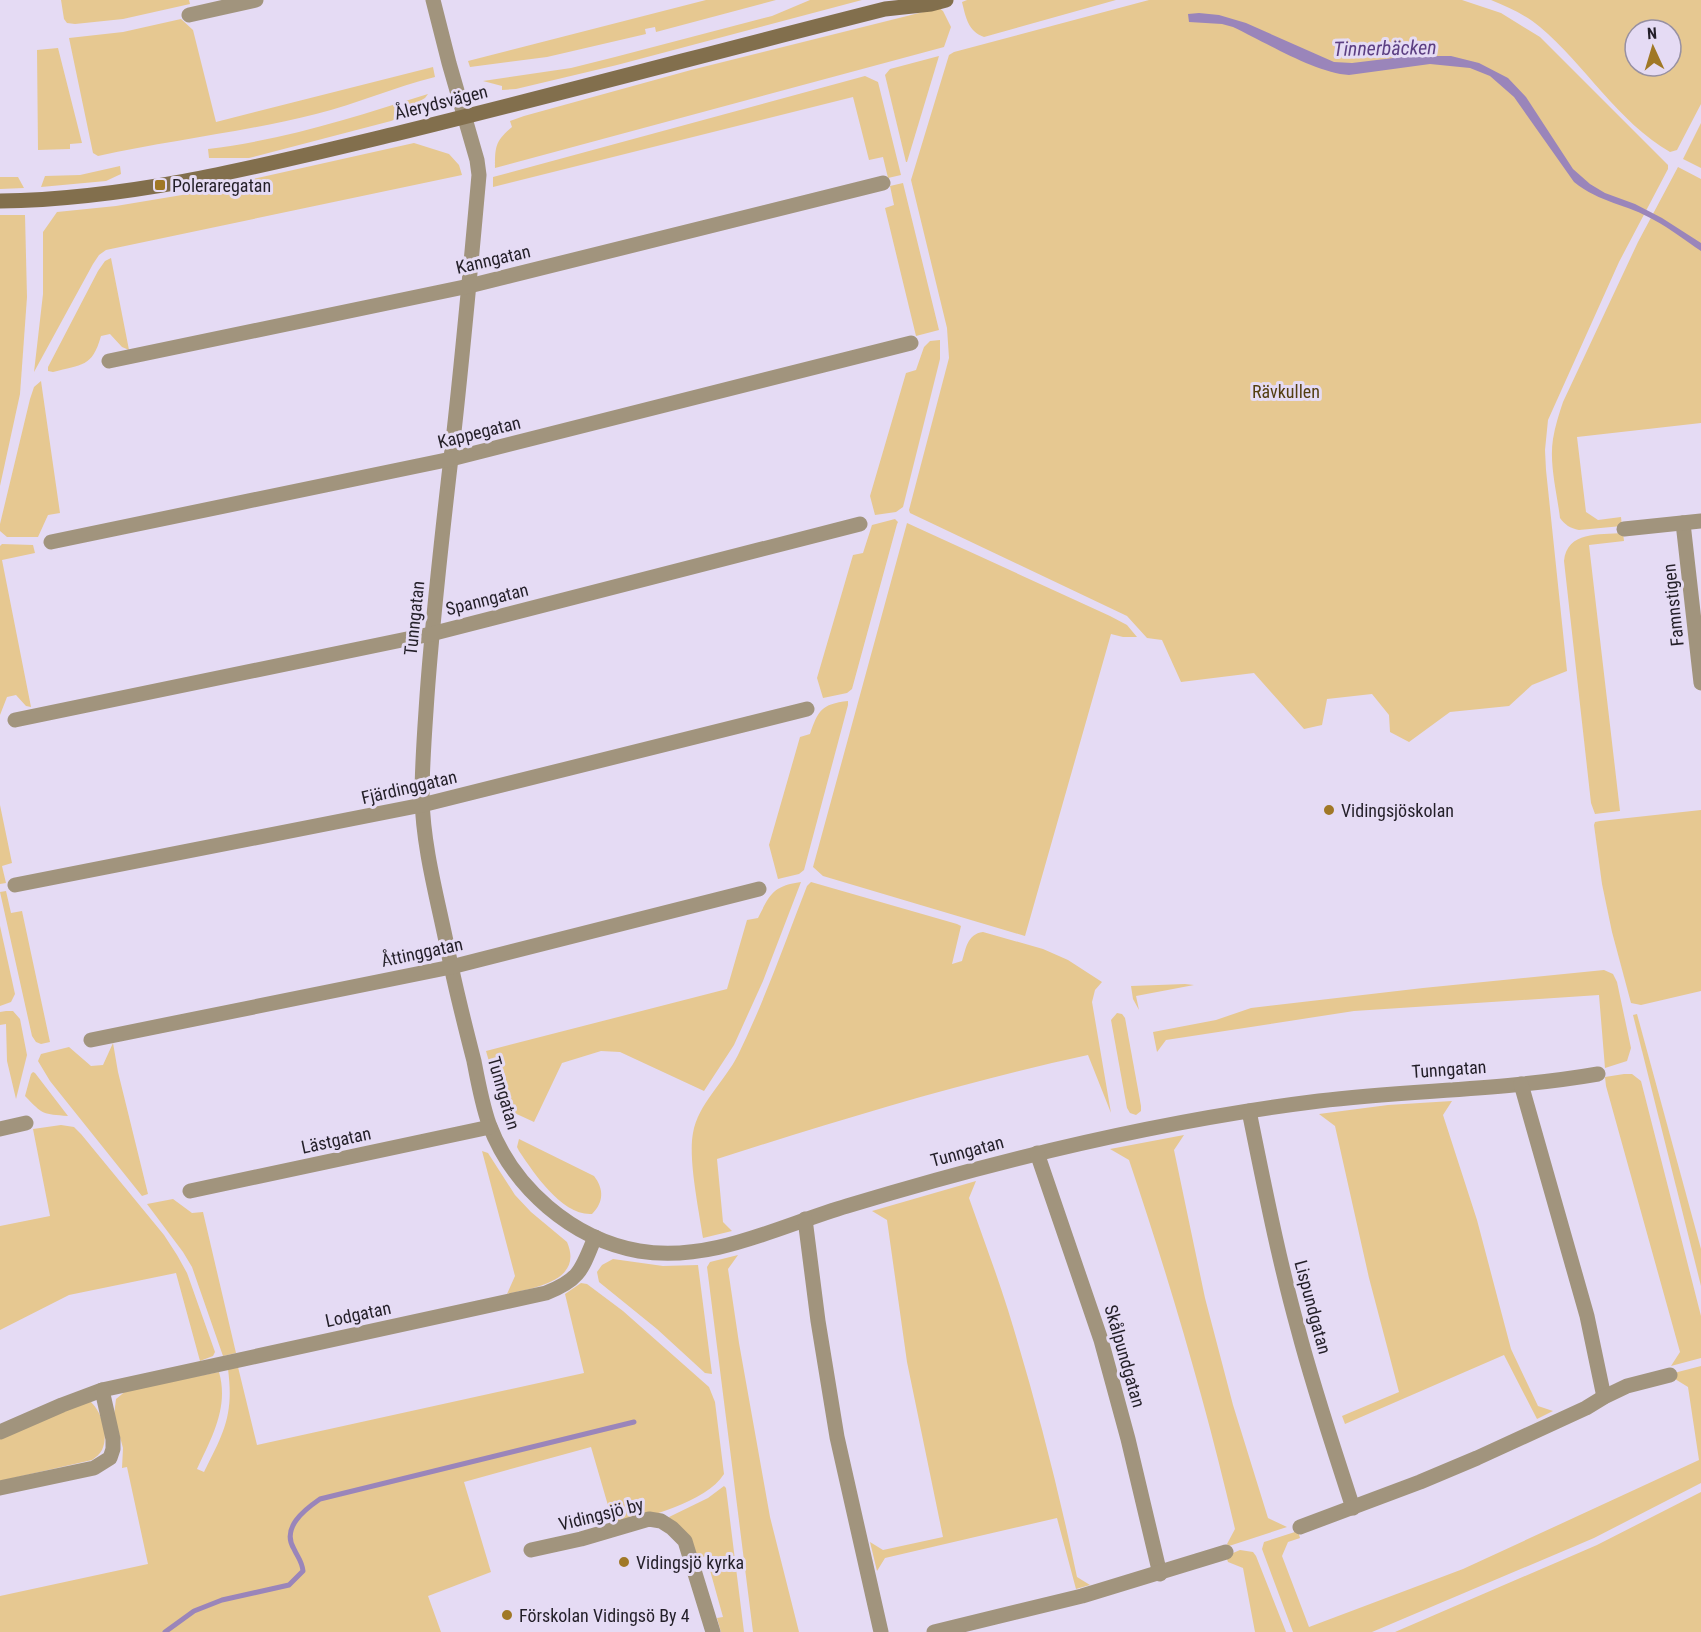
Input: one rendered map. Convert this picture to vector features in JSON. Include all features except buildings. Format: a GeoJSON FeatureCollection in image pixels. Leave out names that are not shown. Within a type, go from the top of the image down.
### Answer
{"type":"FeatureCollection","features":[{"type":"Feature","properties":{"kind":"main road","name":"Ålerydsvägen"},"geometry":{"type":"LineString","coordinates":[[885,9],[904,0]]}},
{"type":"Feature","properties":{"kind":"main road","name":"Ålerydsvägen"},"geometry":{"type":"LineString","coordinates":[[0,201],[56,198],[160,185],[294,158],[464,117],[885,9],[946,0]]}},
{"type":"Feature","properties":{"kind":"street"},"geometry":{"type":"LineString","coordinates":[[189,15],[256,0]]}},
{"type":"Feature","properties":{"kind":"street"},"geometry":{"type":"LineString","coordinates":[[433,0],[464,117]]}},
{"type":"Feature","properties":{"kind":"street","name":"Tunngatan"},"geometry":{"type":"LineString","coordinates":[[464,117],[477,160],[479,175],[431,634],[422,770],[422,805],[434,882],[490,1127],[506,1157],[533,1193],[554,1212],[580,1231],[632,1250],[653,1253],[700,1251],[719,1248],[805,1219],[971,1169],[1152,1128],[1249,1111],[1383,1094],[1556,1082],[1598,1074]]}},
{"type":"Feature","properties":{"kind":"street","name":"Kanngatan"},"geometry":{"type":"LineString","coordinates":[[109,361],[469,286],[883,183]]}},
{"type":"Feature","properties":{"kind":"street","name":"Kappegatan"},"geometry":{"type":"LineString","coordinates":[[51,542],[451,459],[911,343]]}},
{"type":"Feature","properties":{"kind":"street"},"geometry":{"type":"LineString","coordinates":[[1624,529],[1701,521]]}},
{"type":"Feature","properties":{"kind":"street","name":"Famnstigen"},"geometry":{"type":"LineString","coordinates":[[1683,523],[1701,683]]}},
{"type":"Feature","properties":{"kind":"street","name":"Spanngatan"},"geometry":{"type":"LineString","coordinates":[[15,720],[431,634],[860,524]]}},
{"type":"Feature","properties":{"kind":"street","name":"Fjärdinggatan"},"geometry":{"type":"LineString","coordinates":[[15,885],[422,805],[807,709]]}},
{"type":"Feature","properties":{"kind":"street","name":"Åttinggatan"},"geometry":{"type":"LineString","coordinates":[[91,1040],[452,967],[759,889]]}},
{"type":"Feature","properties":{"kind":"street"},"geometry":{"type":"LineString","coordinates":[[1521,1084],[1587,1316],[1604,1397]]}},
{"type":"Feature","properties":{"kind":"street","name":"Lispundgatan"},"geometry":{"type":"LineString","coordinates":[[1249,1111],[1271,1217],[1298,1328],[1353,1508]]}},
{"type":"Feature","properties":{"kind":"street"},"geometry":{"type":"LineString","coordinates":[[0,1129],[26,1124]]}},
{"type":"Feature","properties":{"kind":"street","name":"Lästgatan"},"geometry":{"type":"LineString","coordinates":[[190,1191],[490,1127]]}},
{"type":"Feature","properties":{"kind":"street","name":"Skålpundgatan"},"geometry":{"type":"LineString","coordinates":[[1037,1153],[1101,1340],[1128,1439],[1160,1574]]}},
{"type":"Feature","properties":{"kind":"street"},"geometry":{"type":"LineString","coordinates":[[805,1219],[818,1321],[837,1437],[881,1632]]}},
{"type":"Feature","properties":{"kind":"street","name":"Lodgatan"},"geometry":{"type":"LineString","coordinates":[[0,1432],[102,1390],[546,1293],[572,1280],[580,1271],[595,1237]]}},
{"type":"Feature","properties":{"kind":"street"},"geometry":{"type":"LineString","coordinates":[[1300,1527],[1478,1458],[1586,1408],[1627,1386],[1670,1375]]}},
{"type":"Feature","properties":{"kind":"street"},"geometry":{"type":"LineString","coordinates":[[0,1488],[94,1468],[110,1458],[113,1439],[102,1390]]}},
{"type":"Feature","properties":{"kind":"street","name":"Vidingsjö by"},"geometry":{"type":"LineString","coordinates":[[531,1550],[649,1520],[661,1521],[685,1541],[713,1632]]}},
{"type":"Feature","properties":{"kind":"street"},"geometry":{"type":"LineString","coordinates":[[934,1632],[1082,1596],[1226,1552]]}},
{"type":"Feature","properties":{"kind":"green space"},"geometry":{"type":"Polygon","coordinates":[[[61,0],[189,0],[190,4],[123,19],[75,24],[67,23],[64,19],[61,0]]]}},
{"type":"Feature","properties":{"kind":"green space"},"geometry":{"type":"Polygon","coordinates":[[[706,0],[776,0],[656,32],[655,27],[645,29],[646,34],[547,57],[470,67],[468,61],[706,0]]]}},
{"type":"Feature","properties":{"kind":"green space"},"geometry":{"type":"Polygon","coordinates":[[[810,0],[862,0],[617,65],[516,89],[502,90],[502,86],[483,81],[571,68],[772,16],[810,0]]]}},
{"type":"Feature","properties":{"kind":"green space"},"geometry":{"type":"Polygon","coordinates":[[[967,0],[1116,0],[984,37],[974,31],[968,23],[962,2],[967,0]]]}},
{"type":"Feature","properties":{"kind":"green space","name":"Rävkullen"},"geometry":{"type":"Polygon","coordinates":[[[1149,0],[1462,0],[1501,13],[1540,37],[1668,165],[1668,169],[1619,262],[1548,420],[1546,470],[1567,671],[1532,685],[1509,706],[1450,712],[1409,742],[1390,732],[1389,715],[1372,694],[1327,699],[1322,725],[1304,729],[1254,673],[1181,682],[1162,640],[1147,638],[1127,616],[910,513],[949,358],[947,328],[911,180],[949,55],[1149,0]]]}},
{"type":"Feature","properties":{"kind":"green space"},"geometry":{"type":"Polygon","coordinates":[[[1491,0],[1701,0],[1701,104],[1677,150],[1670,152],[1651,140],[1618,109],[1556,42],[1523,15],[1491,0]]]}},
{"type":"Feature","properties":{"kind":"green space"},"geometry":{"type":"Polygon","coordinates":[[[939,8],[951,27],[944,47],[495,168],[497,145],[502,136],[512,127],[510,121],[691,70],[939,8]]]}},
{"type":"Feature","properties":{"kind":"green space"},"geometry":{"type":"Polygon","coordinates":[[[181,19],[193,30],[216,122],[433,67],[435,77],[331,110],[289,120],[98,156],[93,153],[69,38],[123,32],[181,19]]]}},
{"type":"Feature","properties":{"kind":"green space"},"geometry":{"type":"Polygon","coordinates":[[[58,48],[82,143],[70,144],[70,149],[38,150],[37,50],[58,48]]]}},
{"type":"Feature","properties":{"kind":"green space"},"geometry":{"type":"Polygon","coordinates":[[[939,56],[906,162],[885,75],[890,69],[939,56]]]}},
{"type":"Feature","properties":{"kind":"green space"},"geometry":{"type":"Polygon","coordinates":[[[865,76],[878,82],[901,175],[888,178],[883,157],[869,160],[853,97],[493,187],[493,177],[865,76]]]}},
{"type":"Feature","properties":{"kind":"green space"},"geometry":{"type":"Polygon","coordinates":[[[428,94],[413,105],[415,112],[391,121],[249,158],[209,158],[208,149],[292,134],[428,94]]]}},
{"type":"Feature","properties":{"kind":"green space"},"geometry":{"type":"Polygon","coordinates":[[[1701,123],[1701,168],[1683,159],[1701,123]]]}},
{"type":"Feature","properties":{"kind":"green space"},"geometry":{"type":"Polygon","coordinates":[[[414,143],[449,154],[459,165],[462,175],[106,250],[93,264],[34,372],[43,294],[43,232],[57,212],[116,206],[182,195],[414,143]]]}},
{"type":"Feature","properties":{"kind":"green space"},"geometry":{"type":"Polygon","coordinates":[[[120,166],[121,174],[106,181],[41,187],[45,176],[80,175],[120,166]]]}},
{"type":"Feature","properties":{"kind":"green space"},"geometry":{"type":"Polygon","coordinates":[[[1678,167],[1701,179],[1701,423],[1577,437],[1586,512],[1598,520],[1621,517],[1622,526],[1579,530],[1570,527],[1560,518],[1552,458],[1557,420],[1563,402],[1638,242],[1678,167]]]}},
{"type":"Feature","properties":{"kind":"green space"},"geometry":{"type":"Polygon","coordinates":[[[0,177],[18,177],[24,188],[0,189],[0,177]]]}},
{"type":"Feature","properties":{"kind":"green space"},"geometry":{"type":"Polygon","coordinates":[[[903,183],[939,330],[916,336],[885,208],[894,205],[890,186],[903,183]]]}},
{"type":"Feature","properties":{"kind":"green space"},"geometry":{"type":"Polygon","coordinates":[[[0,215],[25,215],[27,297],[20,394],[0,486],[0,215]]]}},
{"type":"Feature","properties":{"kind":"green space"},"geometry":{"type":"Polygon","coordinates":[[[111,258],[129,350],[122,347],[110,334],[101,336],[94,354],[84,363],[53,372],[48,371],[98,271],[105,261],[111,258]]]}},
{"type":"Feature","properties":{"kind":"green space"},"geometry":{"type":"Polygon","coordinates":[[[940,340],[940,359],[903,507],[896,512],[875,515],[870,496],[906,373],[916,370],[924,347],[930,341],[940,340]]]}},
{"type":"Feature","properties":{"kind":"green space"},"geometry":{"type":"Polygon","coordinates":[[[41,381],[60,513],[48,515],[38,537],[7,537],[0,531],[0,524],[30,399],[34,387],[41,381]]]}},
{"type":"Feature","properties":{"kind":"green space"},"geometry":{"type":"Polygon","coordinates":[[[895,519],[898,522],[852,689],[847,693],[823,698],[817,678],[853,555],[863,553],[872,525],[895,519]]]}},
{"type":"Feature","properties":{"kind":"green space"},"geometry":{"type":"Polygon","coordinates":[[[907,523],[1110,616],[1127,625],[1137,637],[1111,634],[1025,936],[823,876],[813,867],[907,523]]]}},
{"type":"Feature","properties":{"kind":"green space"},"geometry":{"type":"Polygon","coordinates":[[[1623,533],[1624,541],[1589,545],[1620,811],[1595,814],[1591,803],[1564,561],[1566,551],[1578,539],[1586,536],[1623,533]]]}},
{"type":"Feature","properties":{"kind":"green space"},"geometry":{"type":"Polygon","coordinates":[[[2,544],[33,545],[35,553],[2,560],[31,707],[26,706],[16,695],[7,697],[0,715],[0,546],[2,544]]]}},
{"type":"Feature","properties":{"kind":"green space"},"geometry":{"type":"Polygon","coordinates":[[[848,701],[804,870],[799,874],[778,879],[769,845],[800,737],[810,734],[818,714],[826,707],[848,701]]]}},
{"type":"Feature","properties":{"kind":"green space"},"geometry":{"type":"Polygon","coordinates":[[[0,805],[12,863],[2,866],[6,883],[0,884],[0,805]]]}},
{"type":"Feature","properties":{"kind":"green space"},"geometry":{"type":"Polygon","coordinates":[[[1701,810],[1701,991],[1641,1005],[1631,1003],[1602,884],[1595,822],[1701,810]]]}},
{"type":"Feature","properties":{"kind":"green space"},"geometry":{"type":"Polygon","coordinates":[[[801,882],[763,981],[734,1045],[704,1091],[620,1052],[601,1051],[562,1063],[534,1122],[508,1110],[500,1100],[486,1051],[727,989],[747,920],[758,918],[769,897],[778,889],[801,882]]]}},
{"type":"Feature","properties":{"kind":"green space"},"geometry":{"type":"Polygon","coordinates":[[[811,882],[961,926],[952,964],[962,961],[970,939],[983,932],[1043,949],[1068,960],[1102,982],[1095,990],[1092,1002],[1111,1113],[1088,1055],[947,1089],[809,1130],[717,1159],[723,1222],[732,1231],[703,1238],[692,1156],[696,1122],[706,1102],[738,1055],[766,992],[807,886],[811,882]]]}},
{"type":"Feature","properties":{"kind":"green space"},"geometry":{"type":"Polygon","coordinates":[[[6,891],[11,913],[22,911],[50,1042],[41,1044],[36,1042],[32,1036],[0,892],[6,891]]]}},
{"type":"Feature","properties":{"kind":"green space"},"geometry":{"type":"Polygon","coordinates":[[[0,926],[15,994],[11,1002],[0,1006],[0,926]]]}},
{"type":"Feature","properties":{"kind":"green space"},"geometry":{"type":"Polygon","coordinates":[[[1604,970],[1613,974],[1617,982],[1631,1048],[1627,1061],[1605,1068],[1599,995],[1354,1011],[1166,1040],[1157,1052],[1153,1032],[1216,1020],[1251,1008],[1604,970]]]}},
{"type":"Feature","properties":{"kind":"green space"},"geometry":{"type":"Polygon","coordinates":[[[1194,985],[1136,996],[1139,1010],[1133,999],[1131,986],[1194,985]]]}},
{"type":"Feature","properties":{"kind":"green space"},"geometry":{"type":"Polygon","coordinates":[[[13,1011],[20,1019],[27,1055],[16,1099],[7,1061],[6,1024],[0,1025],[0,1012],[13,1011]]]}},
{"type":"Feature","properties":{"kind":"green space"},"geometry":{"type":"Polygon","coordinates":[[[1117,1013],[1122,1014],[1125,1018],[1141,1106],[1141,1111],[1136,1115],[1130,1113],[1127,1108],[1111,1020],[1117,1013]]]}},
{"type":"Feature","properties":{"kind":"green space"},"geometry":{"type":"Polygon","coordinates":[[[1637,1014],[1701,1249],[1701,1286],[1633,1015],[1637,1014]]]}},
{"type":"Feature","properties":{"kind":"green space"},"geometry":{"type":"Polygon","coordinates":[[[113,1043],[148,1194],[142,1196],[50,1081],[38,1061],[41,1054],[69,1047],[91,1066],[103,1065],[113,1043]]]}},
{"type":"Feature","properties":{"kind":"green space"},"geometry":{"type":"Polygon","coordinates":[[[33,1072],[68,1116],[44,1112],[25,1096],[33,1072]]]}},
{"type":"Feature","properties":{"kind":"green space"},"geometry":{"type":"Polygon","coordinates":[[[1632,1074],[1641,1081],[1701,1316],[1701,1358],[1671,1366],[1680,1352],[1606,1086],[1605,1077],[1632,1074]]]}},
{"type":"Feature","properties":{"kind":"green space"},"geometry":{"type":"Polygon","coordinates":[[[1452,1101],[1443,1115],[1477,1220],[1511,1349],[1538,1406],[1553,1411],[1537,1419],[1504,1355],[1345,1424],[1342,1416],[1399,1392],[1369,1278],[1335,1126],[1319,1114],[1388,1105],[1452,1101]]]}},
{"type":"Feature","properties":{"kind":"green space"},"geometry":{"type":"Polygon","coordinates":[[[61,1125],[74,1127],[81,1134],[164,1235],[187,1273],[215,1352],[213,1356],[200,1361],[176,1273],[69,1295],[0,1330],[0,1226],[50,1216],[33,1129],[61,1125]]]}},
{"type":"Feature","properties":{"kind":"green space"},"geometry":{"type":"Polygon","coordinates":[[[1184,1135],[1174,1150],[1205,1298],[1233,1405],[1268,1518],[1287,1527],[1229,1546],[1227,1544],[1235,1529],[1200,1389],[1173,1297],[1129,1160],[1110,1149],[1184,1135]]]}},
{"type":"Feature","properties":{"kind":"green space"},"geometry":{"type":"Polygon","coordinates":[[[519,1139],[594,1176],[600,1186],[601,1200],[592,1214],[581,1213],[570,1208],[550,1192],[519,1151],[517,1147],[519,1139]]]}},
{"type":"Feature","properties":{"kind":"green space"},"geometry":{"type":"Polygon","coordinates":[[[482,1151],[488,1153],[515,1195],[531,1212],[567,1242],[570,1255],[569,1266],[554,1280],[507,1294],[515,1276],[482,1151]]]}},
{"type":"Feature","properties":{"kind":"green space"},"geometry":{"type":"Polygon","coordinates":[[[976,1181],[969,1198],[1028,1376],[1077,1577],[1090,1585],[1076,1589],[1057,1518],[885,1558],[877,1571],[870,1542],[883,1550],[943,1537],[907,1362],[887,1220],[872,1211],[976,1181]]]}},
{"type":"Feature","properties":{"kind":"green space"},"geometry":{"type":"Polygon","coordinates":[[[173,1199],[192,1213],[203,1212],[236,1353],[223,1356],[192,1267],[147,1204],[173,1199]]]}},
{"type":"Feature","properties":{"kind":"green space"},"geometry":{"type":"Polygon","coordinates":[[[738,1255],[728,1269],[739,1343],[770,1517],[799,1632],[753,1632],[707,1267],[710,1262],[738,1255]]]}},
{"type":"Feature","properties":{"kind":"green space"},"geometry":{"type":"Polygon","coordinates":[[[613,1259],[663,1266],[698,1265],[712,1374],[705,1373],[657,1329],[599,1282],[597,1272],[602,1265],[613,1259]]]}},
{"type":"Feature","properties":{"kind":"green space"},"geometry":{"type":"Polygon","coordinates":[[[581,1283],[587,1284],[623,1311],[709,1387],[715,1402],[724,1474],[704,1493],[658,1513],[614,1526],[591,1447],[464,1482],[491,1572],[428,1596],[441,1632],[0,1632],[0,1596],[148,1564],[127,1467],[122,1468],[123,1448],[114,1415],[116,1399],[127,1390],[219,1372],[222,1385],[220,1410],[213,1433],[197,1469],[204,1472],[226,1423],[230,1399],[228,1369],[238,1367],[257,1445],[584,1373],[565,1294],[581,1283]]]}},
{"type":"Feature","properties":{"kind":"green space"},"geometry":{"type":"Polygon","coordinates":[[[1701,1366],[1701,1483],[1594,1538],[1372,1632],[1293,1632],[1262,1549],[1264,1542],[1298,1531],[1300,1538],[1288,1542],[1282,1556],[1309,1627],[1463,1569],[1699,1460],[1688,1387],[1675,1379],[1674,1373],[1701,1366]]]}},
{"type":"Feature","properties":{"kind":"green space"},"geometry":{"type":"Polygon","coordinates":[[[83,1401],[91,1402],[103,1424],[105,1438],[98,1455],[92,1460],[0,1481],[0,1438],[83,1401]]]}},
{"type":"Feature","properties":{"kind":"green space"},"geometry":{"type":"Polygon","coordinates":[[[724,1486],[744,1632],[721,1632],[717,1618],[723,1617],[706,1556],[696,1559],[669,1517],[708,1498],[724,1486]]]}},
{"type":"Feature","properties":{"kind":"green space"},"geometry":{"type":"Polygon","coordinates":[[[1701,1492],[1701,1632],[1395,1632],[1597,1545],[1701,1492]]]}},
{"type":"Feature","properties":{"kind":"green space"},"geometry":{"type":"Polygon","coordinates":[[[1240,1550],[1253,1552],[1256,1556],[1286,1632],[1255,1632],[1243,1568],[1228,1562],[1226,1556],[1240,1550]]]}},
{"type":"Feature","properties":{"kind":"shaded area"},"geometry":{"type":"Polygon","coordinates":[[[1188,14],[1219,15],[1246,23],[1334,62],[1352,63],[1410,56],[1451,56],[1479,63],[1508,78],[1526,97],[1573,169],[1590,184],[1662,218],[1701,243],[1701,251],[1654,220],[1594,195],[1574,182],[1514,97],[1490,76],[1470,68],[1430,64],[1349,75],[1336,73],[1290,56],[1233,27],[1189,22],[1188,14]]]}},
{"type":"Feature","properties":{"kind":"waterway"},"geometry":{"type":"LineString","coordinates":[[165,1632],[194,1611],[222,1600],[289,1585],[303,1571],[291,1541],[292,1527],[301,1514],[320,1499],[634,1422]]}},
{"type":"Feature","properties":{"kind":"place","name":"Poleraregatan"},"geometry":{"type":"Point","coordinates":[160,185]}},
{"type":"Feature","properties":{"kind":"place","name":"Vidingsjöskolan"},"geometry":{"type":"Point","coordinates":[1329,810]}},
{"type":"Feature","properties":{"kind":"place","name":"Vidingsjö kyrka"},"geometry":{"type":"Point","coordinates":[624,1562]}},
{"type":"Feature","properties":{"kind":"place","name":"Förskolan Vidingsö By 4"},"geometry":{"type":"Point","coordinates":[507,1615]}},
{"type":"Feature","properties":{"kind":"water label","name":"Tinnerbäcken"},"geometry":{"type":"Point","coordinates":[1385,48]}}]}
